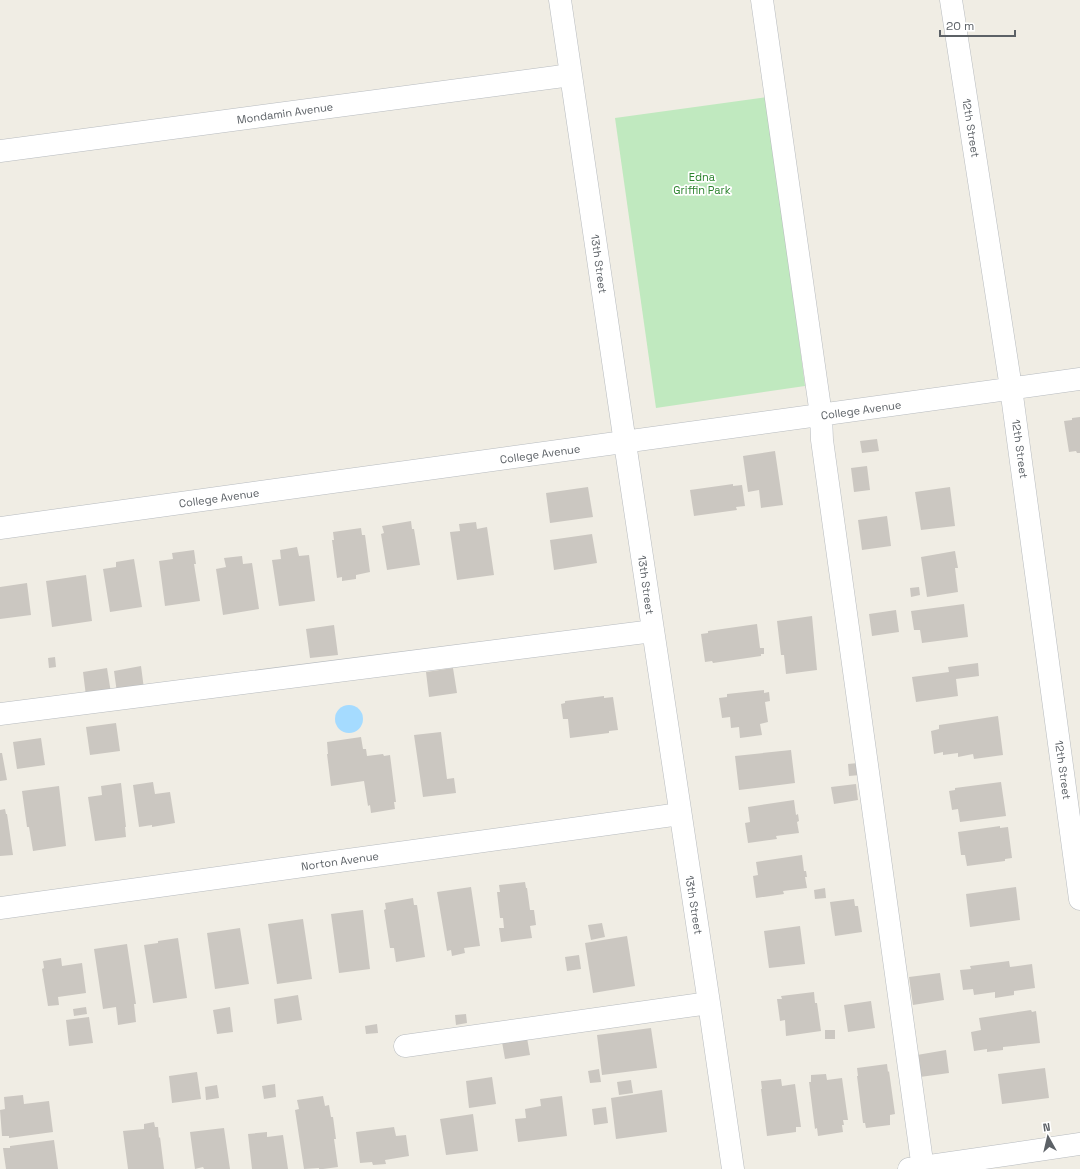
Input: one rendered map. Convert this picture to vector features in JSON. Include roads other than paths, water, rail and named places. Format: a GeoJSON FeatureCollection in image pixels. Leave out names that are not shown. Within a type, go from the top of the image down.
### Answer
{"type":"FeatureCollection","features":[{"type":"Feature","properties":{"kind":"street","name":"13th Street"},"geometry":{"type":"LineString","coordinates":[[560,0],[733,1169]]}},
{"type":"Feature","properties":{"kind":"street"},"geometry":{"type":"LineString","coordinates":[[762,0],[821,415],[822,440],[846,615],[892,936],[918,1168],[1080,1144]]}},
{"type":"Feature","properties":{"kind":"street","name":"12th Street"},"geometry":{"type":"LineString","coordinates":[[951,0],[1011,388],[1080,899]]}},
{"type":"Feature","properties":{"kind":"street","name":"Mondamin Avenue"},"geometry":{"type":"LineString","coordinates":[[0,151],[571,75]]}},
{"type":"Feature","properties":{"kind":"street","name":"College Avenue"},"geometry":{"type":"LineString","coordinates":[[0,528],[625,443],[1011,388],[1080,380]]}},
{"type":"Feature","properties":{"kind":"street"},"geometry":{"type":"LineString","coordinates":[[0,714],[653,631]]}},
{"type":"Feature","properties":{"kind":"street","name":"Norton Avenue"},"geometry":{"type":"LineString","coordinates":[[0,908],[680,814]]}},
{"type":"Feature","properties":{"kind":"street"},"geometry":{"type":"LineString","coordinates":[[405,1046],[709,1003]]}},
{"type":"Feature","properties":{"kind":"water"},"geometry":{"type":"Polygon","coordinates":[[[349,705],[359,709],[363,719],[359,729],[349,733],[339,729],[335,719],[339,709],[349,705]]]}},
{"type":"Feature","properties":{"kind":"park label","name":"Edna Griffin Park"},"geometry":{"type":"Point","coordinates":[702,183]}}]}
